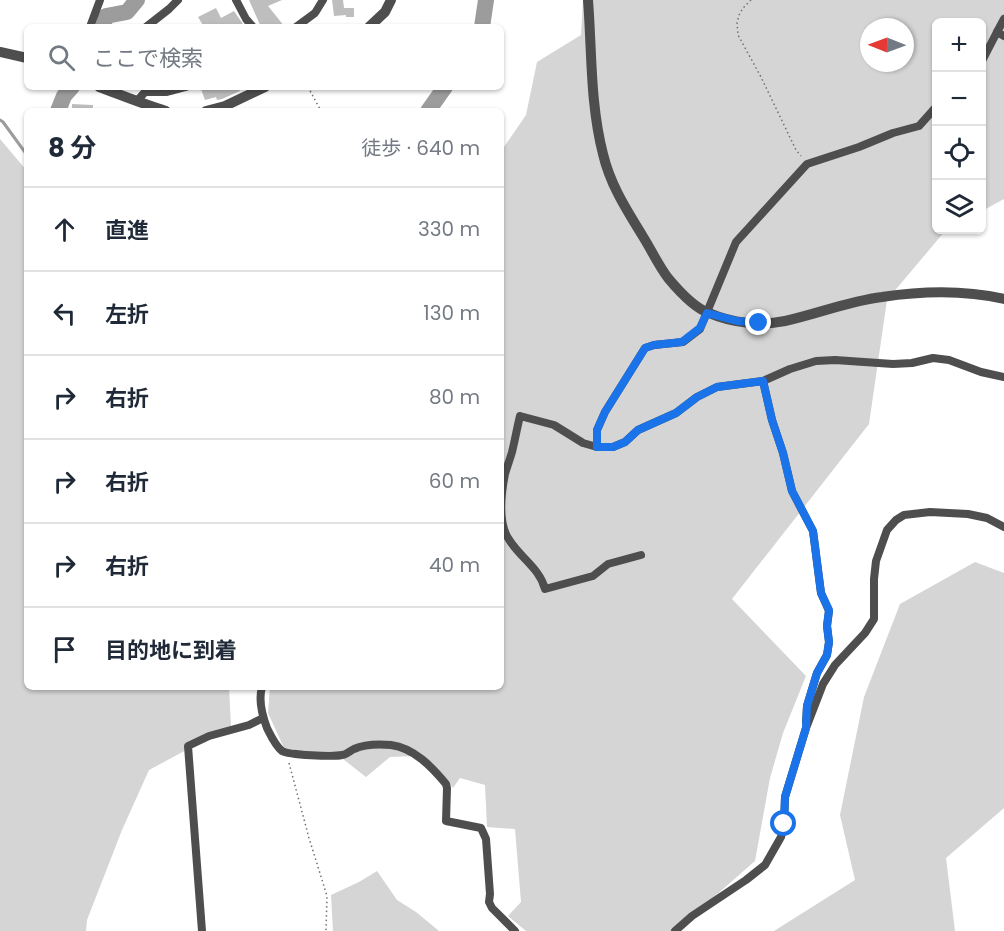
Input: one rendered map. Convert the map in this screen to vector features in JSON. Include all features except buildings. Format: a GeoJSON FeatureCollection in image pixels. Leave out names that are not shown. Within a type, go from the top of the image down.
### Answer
{"type":"FeatureCollection","features":[{"type":"Feature","properties":{"kind":"street"},"geometry":{"type":"LineString","coordinates":[[91,24],[100,0]]}},
{"type":"Feature","properties":{"kind":"street"},"geometry":{"type":"LineString","coordinates":[[150,24],[178,0]]}},
{"type":"Feature","properties":{"kind":"street"},"geometry":{"type":"LineString","coordinates":[[236,0],[250,24]]}},
{"type":"Feature","properties":{"kind":"street"},"geometry":{"type":"LineString","coordinates":[[301,24],[315,13],[323,0]]}},
{"type":"Feature","properties":{"kind":"street"},"geometry":{"type":"LineString","coordinates":[[372,24],[385,12],[391,0]]}},
{"type":"Feature","properties":{"kind":"street"},"geometry":{"type":"LineString","coordinates":[[588,0],[598,126],[603,154],[611,178],[618,196],[668,277],[685,296],[707,313],[737,321],[759,323],[783,321],[881,297],[943,293],[1004,299]]}},
{"type":"Feature","properties":{"kind":"street"},"geometry":{"type":"LineString","coordinates":[[986,54],[1000,34],[1004,20]]}},
{"type":"Feature","properties":{"kind":"street"},"geometry":{"type":"LineString","coordinates":[[0,52],[24,57]]}},
{"type":"Feature","properties":{"kind":"street"},"geometry":{"type":"LineString","coordinates":[[108,90],[156,108]]}},
{"type":"Feature","properties":{"kind":"street"},"geometry":{"type":"LineString","coordinates":[[137,100],[145,92],[167,93],[176,90]]}},
{"type":"Feature","properties":{"kind":"street"},"geometry":{"type":"LineString","coordinates":[[217,108],[259,90]]}},
{"type":"Feature","properties":{"kind":"street"},"geometry":{"type":"LineString","coordinates":[[597,447],[597,430],[605,412],[645,348],[682,342],[700,328],[736,242],[807,164],[918,126],[932,111]]}},
{"type":"Feature","properties":{"kind":"street"},"geometry":{"type":"LineString","coordinates":[[504,471],[512,453],[520,416],[554,425],[597,447],[613,447],[625,442],[638,430],[676,413],[697,397],[717,387],[763,381],[816,360],[892,364],[912,363],[933,358],[949,360],[981,372],[1004,377]]}},
{"type":"Feature","properties":{"kind":"street"},"geometry":{"type":"LineString","coordinates":[[763,381],[792,491],[813,531],[821,593],[829,610],[827,655],[817,673],[807,706],[806,728]]}},
{"type":"Feature","properties":{"kind":"street"},"geometry":{"type":"LineString","coordinates":[[675,931],[692,916],[765,865],[782,837],[785,797],[806,728],[823,684],[835,665],[865,633],[874,619],[876,561],[887,530],[904,515],[930,512],[968,514],[987,518],[1004,527]]}},
{"type":"Feature","properties":{"kind":"street"},"geometry":{"type":"LineString","coordinates":[[504,526],[509,541],[542,580],[545,589],[594,576],[608,564],[641,555]]}},
{"type":"Feature","properties":{"kind":"street"},"geometry":{"type":"LineString","coordinates":[[261,690],[263,718],[274,742],[287,753],[344,755],[364,745],[391,745],[404,749],[429,764],[446,784],[446,821],[481,828],[486,839],[489,902],[515,931]]}},
{"type":"Feature","properties":{"kind":"street"},"geometry":{"type":"LineString","coordinates":[[201,931],[188,746],[209,736],[249,725],[263,718]]}},
{"type":"Feature","properties":{"kind":"path"},"geometry":{"type":"LineString","coordinates":[[751,0],[739,15],[738,35],[796,150],[807,164]]}},
{"type":"Feature","properties":{"kind":"path"},"geometry":{"type":"LineString","coordinates":[[310,90],[319,108]]}},
{"type":"Feature","properties":{"kind":"path"},"geometry":{"type":"LineString","coordinates":[[287,753],[327,896],[326,931]]}},
{"type":"Feature","properties":{"kind":"shaded area"},"geometry":{"type":"Polygon","coordinates":[[[583,0],[1004,0],[1004,199],[986,209],[986,18],[932,18],[932,234],[942,234],[887,300],[869,424],[732,599],[806,676],[783,733],[770,778],[755,861],[675,931],[526,931],[508,916],[521,902],[515,829],[487,827],[485,785],[460,778],[453,788],[416,756],[390,757],[366,777],[343,759],[284,748],[268,713],[270,690],[504,690],[504,147],[526,115],[537,62],[581,35],[583,0]]]}},
{"type":"Feature","properties":{"kind":"shaded area"},"geometry":{"type":"Polygon","coordinates":[[[0,139],[24,167],[24,690],[229,690],[231,726],[149,770],[122,830],[87,920],[86,931],[0,931],[0,139]]]}},
{"type":"Feature","properties":{"kind":"shaded area"},"geometry":{"type":"Polygon","coordinates":[[[975,562],[1004,573],[1004,808],[946,858],[955,931],[774,931],[855,880],[840,815],[864,697],[900,604],[975,562]]]}},
{"type":"Feature","properties":{"kind":"shaded area"},"geometry":{"type":"Polygon","coordinates":[[[377,871],[397,900],[439,931],[333,931],[331,895],[377,871]]]}},
{"type":"Feature","properties":{"kind":"waterway"},"geometry":{"type":"LineString","coordinates":[[104,24],[106,16],[127,12],[137,0]]}},
{"type":"Feature","properties":{"kind":"waterway"},"geometry":{"type":"LineString","coordinates":[[482,24],[486,0]]}},
{"type":"Feature","properties":{"kind":"waterway"},"geometry":{"type":"LineString","coordinates":[[59,108],[69,90]]}},
{"type":"Feature","properties":{"kind":"waterway"},"geometry":{"type":"LineString","coordinates":[[430,108],[443,90]]}},
{"type":"Feature","properties":{"kind":"waterway"},"geometry":{"type":"LineString","coordinates":[[0,120],[24,151]]}},
{"type":"Feature","properties":{"kind":"route"},"geometry":{"type":"LineString","coordinates":[[759,323],[737,321],[707,313],[700,328],[682,342],[645,348],[605,412],[597,430],[597,447],[613,447],[625,442],[638,430],[676,413],[697,397],[717,387],[763,381],[792,491],[813,531],[821,593],[829,610],[827,655],[817,673],[807,706],[806,728],[785,797],[784,824]]}}]}
